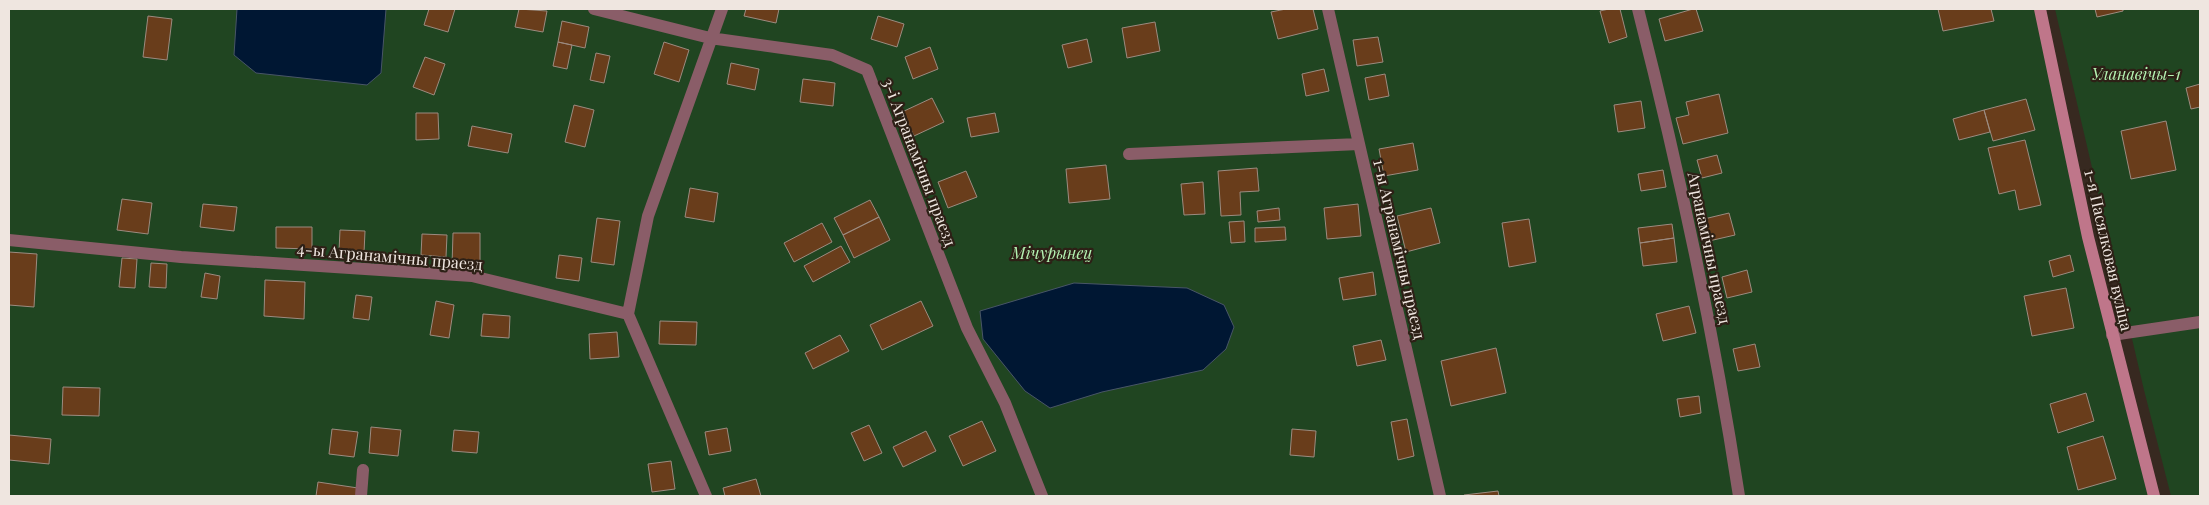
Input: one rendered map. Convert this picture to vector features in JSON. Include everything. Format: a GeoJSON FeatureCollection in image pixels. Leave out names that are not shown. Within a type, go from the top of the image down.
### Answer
{"type":"FeatureCollection","features":[{"type":"Feature","properties":{"kind":"street","name":"1-я Пасялковая вуліца"},"geometry":{"type":"LineString","coordinates":[[2040,9],[2088,237],[2154,496]]}},
{"type":"Feature","properties":{"kind":"lane","name":"3-і Агранамічны праезд"},"geometry":{"type":"LineString","coordinates":[[594,9],[710,38],[832,55],[867,70],[967,328],[1005,403],[1042,496]]}},
{"type":"Feature","properties":{"kind":"lane"},"geometry":{"type":"LineString","coordinates":[[706,496],[628,314],[648,216],[710,38],[722,9]]}},
{"type":"Feature","properties":{"kind":"lane","name":"1-ы Агранамічны праезд"},"geometry":{"type":"LineString","coordinates":[[1328,9],[1440,496]]}},
{"type":"Feature","properties":{"kind":"lane","name":"Агранамічны праезд"},"geometry":{"type":"LineString","coordinates":[[1638,9],[1684,201],[1722,385],[1738,496]]}},
{"type":"Feature","properties":{"kind":"lane"},"geometry":{"type":"LineString","coordinates":[[1128,154],[1359,144]]}},
{"type":"Feature","properties":{"kind":"lane","name":"4-ы Агранамічны праезд"},"geometry":{"type":"LineString","coordinates":[[9,240],[181,257],[472,276],[628,314]]}},
{"type":"Feature","properties":{"kind":"lane"},"geometry":{"type":"LineString","coordinates":[[2112,335],[2200,322]]}},
{"type":"Feature","properties":{"kind":"lane"},"geometry":{"type":"LineString","coordinates":[[361,496],[363,470]]}},
{"type":"Feature","properties":{"kind":"green space","name":"Мічурынец"},"geometry":{"type":"Polygon","coordinates":[[[9,9],[2036,9],[2153,496],[9,496],[9,9]]]}},
{"type":"Feature","properties":{"kind":"green space","name":"Уланавічы-1"},"geometry":{"type":"Polygon","coordinates":[[[2055,9],[2200,9],[2200,496],[2171,496],[2144,390],[2055,9]]]}},
{"type":"Feature","properties":{"kind":"water"},"geometry":{"type":"Polygon","coordinates":[[[237,9],[386,9],[381,73],[367,85],[256,73],[234,55],[237,9]]]}},
{"type":"Feature","properties":{"kind":"water"},"geometry":{"type":"Polygon","coordinates":[[[1074,283],[1187,288],[1224,305],[1234,327],[1226,349],[1203,370],[1102,392],[1050,408],[1025,391],[983,339],[980,311],[1074,283]]]}},
{"type":"Feature","properties":{"kind":"building"},"geometry":{"type":"Polygon","coordinates":[[[429,9],[455,9],[448,32],[424,25],[429,9]]]}},
{"type":"Feature","properties":{"kind":"building"},"geometry":{"type":"Polygon","coordinates":[[[519,9],[547,11],[543,32],[515,27],[519,9]]]}},
{"type":"Feature","properties":{"kind":"building"},"geometry":{"type":"Polygon","coordinates":[[[746,9],[779,9],[776,23],[744,16],[746,9]]]}},
{"type":"Feature","properties":{"kind":"building"},"geometry":{"type":"Polygon","coordinates":[[[1286,9],[1313,9],[1318,29],[1278,39],[1271,12],[1286,9]]]}},
{"type":"Feature","properties":{"kind":"building"},"geometry":{"type":"Polygon","coordinates":[[[1620,9],[1627,37],[1609,43],[1600,11],[1620,9]]]}},
{"type":"Feature","properties":{"kind":"building"},"geometry":{"type":"Polygon","coordinates":[[[1696,9],[1703,31],[1665,41],[1659,19],[1696,9]]]}},
{"type":"Feature","properties":{"kind":"building"},"geometry":{"type":"Polygon","coordinates":[[[1938,9],[1991,9],[1994,21],[1943,31],[1938,9]]]}},
{"type":"Feature","properties":{"kind":"building"},"geometry":{"type":"Polygon","coordinates":[[[2095,9],[2123,9],[2123,11],[2097,17],[2095,9]]]}},
{"type":"Feature","properties":{"kind":"building"},"geometry":{"type":"Polygon","coordinates":[[[148,16],[172,19],[167,60],[143,57],[148,16]]]}},
{"type":"Feature","properties":{"kind":"building"},"geometry":{"type":"Polygon","coordinates":[[[878,16],[904,24],[897,47],[871,39],[878,16]]]}},
{"type":"Feature","properties":{"kind":"building"},"geometry":{"type":"Polygon","coordinates":[[[562,21],[589,27],[585,48],[558,42],[562,21]]]}},
{"type":"Feature","properties":{"kind":"building"},"geometry":{"type":"Polygon","coordinates":[[[1155,22],[1160,51],[1127,58],[1122,28],[1155,22]]]}},
{"type":"Feature","properties":{"kind":"building"},"geometry":{"type":"Polygon","coordinates":[[[1378,37],[1383,62],[1357,66],[1353,40],[1378,37]]]}},
{"type":"Feature","properties":{"kind":"building"},"geometry":{"type":"Polygon","coordinates":[[[1087,39],[1092,62],[1068,68],[1062,45],[1087,39]]]}},
{"type":"Feature","properties":{"kind":"building"},"geometry":{"type":"Polygon","coordinates":[[[558,42],[572,45],[567,69],[553,66],[558,42]]]}},
{"type":"Feature","properties":{"kind":"building"},"geometry":{"type":"Polygon","coordinates":[[[664,42],[689,50],[679,82],[654,74],[664,42]]]}},
{"type":"Feature","properties":{"kind":"building"},"geometry":{"type":"Polygon","coordinates":[[[930,47],[938,69],[913,79],[905,57],[930,47]]]}},
{"type":"Feature","properties":{"kind":"building"},"geometry":{"type":"Polygon","coordinates":[[[596,53],[610,56],[604,83],[590,80],[596,53]]]}},
{"type":"Feature","properties":{"kind":"building"},"geometry":{"type":"Polygon","coordinates":[[[425,57],[445,64],[434,95],[413,87],[425,57]]]}},
{"type":"Feature","properties":{"kind":"building"},"geometry":{"type":"Polygon","coordinates":[[[731,63],[759,69],[755,90],[727,84],[731,63]]]}},
{"type":"Feature","properties":{"kind":"building"},"geometry":{"type":"Polygon","coordinates":[[[1324,69],[1329,91],[1306,96],[1302,74],[1324,69]]]}},
{"type":"Feature","properties":{"kind":"building"},"geometry":{"type":"Polygon","coordinates":[[[1385,74],[1389,96],[1369,100],[1365,78],[1385,74]]]}},
{"type":"Feature","properties":{"kind":"building"},"geometry":{"type":"Polygon","coordinates":[[[803,79],[835,83],[833,106],[800,102],[803,79]]]}},
{"type":"Feature","properties":{"kind":"building"},"geometry":{"type":"Polygon","coordinates":[[[2200,84],[2200,107],[2191,109],[2186,88],[2200,84]]]}},
{"type":"Feature","properties":{"kind":"building"},"geometry":{"type":"Polygon","coordinates":[[[1719,94],[1728,133],[1683,144],[1676,118],[1689,115],[1686,102],[1719,94]]]}},
{"type":"Feature","properties":{"kind":"building"},"geometry":{"type":"Polygon","coordinates":[[[932,98],[944,122],[914,136],[902,112],[932,98]]]}},
{"type":"Feature","properties":{"kind":"building"},"geometry":{"type":"Polygon","coordinates":[[[2026,99],[2035,130],[1993,141],[1984,110],[2026,99]]]}},
{"type":"Feature","properties":{"kind":"building"},"geometry":{"type":"Polygon","coordinates":[[[1641,101],[1645,128],[1618,132],[1614,105],[1641,101]]]}},
{"type":"Feature","properties":{"kind":"building"},"geometry":{"type":"Polygon","coordinates":[[[574,105],[594,110],[585,147],[565,142],[574,105]]]}},
{"type":"Feature","properties":{"kind":"building"},"geometry":{"type":"Polygon","coordinates":[[[1984,110],[1990,132],[1959,140],[1953,119],[1984,110]]]}},
{"type":"Feature","properties":{"kind":"building"},"geometry":{"type":"Polygon","coordinates":[[[416,113],[438,113],[439,139],[416,140],[416,113]]]}},
{"type":"Feature","properties":{"kind":"building"},"geometry":{"type":"Polygon","coordinates":[[[995,113],[999,132],[971,137],[967,118],[995,113]]]}},
{"type":"Feature","properties":{"kind":"building"},"geometry":{"type":"Polygon","coordinates":[[[2166,121],[2176,170],[2131,179],[2121,131],[2166,121]]]}},
{"type":"Feature","properties":{"kind":"building"},"geometry":{"type":"Polygon","coordinates":[[[472,126],[512,134],[508,153],[468,146],[472,126]]]}},
{"type":"Feature","properties":{"kind":"building"},"geometry":{"type":"Polygon","coordinates":[[[2025,140],[2041,205],[2019,210],[2015,190],[1999,194],[1988,148],[2025,140]]]}},
{"type":"Feature","properties":{"kind":"building"},"geometry":{"type":"Polygon","coordinates":[[[1413,143],[1418,170],[1384,176],[1379,149],[1413,143]]]}},
{"type":"Feature","properties":{"kind":"building"},"geometry":{"type":"Polygon","coordinates":[[[1717,155],[1722,173],[1702,178],[1697,160],[1717,155]]]}},
{"type":"Feature","properties":{"kind":"building"},"geometry":{"type":"Polygon","coordinates":[[[1106,165],[1110,199],[1069,203],[1066,169],[1106,165]]]}},
{"type":"Feature","properties":{"kind":"building"},"geometry":{"type":"Polygon","coordinates":[[[1257,168],[1259,191],[1240,192],[1241,215],[1221,216],[1218,171],[1257,168]]]}},
{"type":"Feature","properties":{"kind":"building"},"geometry":{"type":"Polygon","coordinates":[[[1663,170],[1666,187],[1641,191],[1638,174],[1663,170]]]}},
{"type":"Feature","properties":{"kind":"building"},"geometry":{"type":"Polygon","coordinates":[[[966,171],[977,197],[948,208],[938,182],[966,171]]]}},
{"type":"Feature","properties":{"kind":"building"},"geometry":{"type":"Polygon","coordinates":[[[1203,182],[1205,214],[1184,215],[1181,184],[1203,182]]]}},
{"type":"Feature","properties":{"kind":"building"},"geometry":{"type":"Polygon","coordinates":[[[690,188],[718,193],[714,222],[685,217],[690,188]]]}},
{"type":"Feature","properties":{"kind":"building"},"geometry":{"type":"Polygon","coordinates":[[[122,199],[152,203],[148,234],[117,230],[122,199]]]}},
{"type":"Feature","properties":{"kind":"building"},"geometry":{"type":"Polygon","coordinates":[[[870,200],[879,217],[843,235],[834,218],[870,200]]]}},
{"type":"Feature","properties":{"kind":"building"},"geometry":{"type":"Polygon","coordinates":[[[203,204],[237,207],[234,231],[200,227],[203,204]]]}},
{"type":"Feature","properties":{"kind":"building"},"geometry":{"type":"Polygon","coordinates":[[[1358,204],[1361,236],[1327,239],[1324,208],[1358,204]]]}},
{"type":"Feature","properties":{"kind":"building"},"geometry":{"type":"Polygon","coordinates":[[[1279,208],[1280,220],[1258,222],[1257,211],[1279,208]]]}},
{"type":"Feature","properties":{"kind":"building"},"geometry":{"type":"Polygon","coordinates":[[[1431,208],[1440,243],[1406,252],[1397,216],[1431,208]]]}},
{"type":"Feature","properties":{"kind":"building"},"geometry":{"type":"Polygon","coordinates":[[[1729,213],[1735,235],[1709,241],[1704,219],[1729,213]]]}},
{"type":"Feature","properties":{"kind":"building"},"geometry":{"type":"Polygon","coordinates":[[[879,217],[890,240],[854,258],[843,235],[879,217]]]}},
{"type":"Feature","properties":{"kind":"building"},"geometry":{"type":"Polygon","coordinates":[[[597,218],[620,221],[614,265],[591,262],[597,218]]]}},
{"type":"Feature","properties":{"kind":"building"},"geometry":{"type":"Polygon","coordinates":[[[1529,219],[1536,262],[1509,267],[1502,223],[1529,219]]]}},
{"type":"Feature","properties":{"kind":"building"},"geometry":{"type":"Polygon","coordinates":[[[1244,221],[1245,242],[1231,243],[1229,222],[1244,221]]]}},
{"type":"Feature","properties":{"kind":"building"},"geometry":{"type":"Polygon","coordinates":[[[822,223],[832,242],[794,262],[784,243],[822,223]]]}},
{"type":"Feature","properties":{"kind":"building"},"geometry":{"type":"Polygon","coordinates":[[[1672,224],[1674,238],[1640,243],[1638,228],[1672,224]]]}},
{"type":"Feature","properties":{"kind":"building"},"geometry":{"type":"Polygon","coordinates":[[[276,227],[312,227],[312,249],[276,248],[276,227]]]}},
{"type":"Feature","properties":{"kind":"building"},"geometry":{"type":"Polygon","coordinates":[[[1285,227],[1286,240],[1255,242],[1255,228],[1285,227]]]}},
{"type":"Feature","properties":{"kind":"building"},"geometry":{"type":"Polygon","coordinates":[[[340,230],[365,231],[364,253],[339,251],[340,230]]]}},
{"type":"Feature","properties":{"kind":"building"},"geometry":{"type":"Polygon","coordinates":[[[453,233],[480,233],[480,266],[452,266],[453,233]]]}},
{"type":"Feature","properties":{"kind":"building"},"geometry":{"type":"Polygon","coordinates":[[[422,234],[447,235],[446,257],[421,255],[422,234]]]}},
{"type":"Feature","properties":{"kind":"building"},"geometry":{"type":"Polygon","coordinates":[[[1674,238],[1677,262],[1643,266],[1640,243],[1674,238]]]}},
{"type":"Feature","properties":{"kind":"building"},"geometry":{"type":"Polygon","coordinates":[[[841,246],[850,262],[813,282],[804,266],[841,246]]]}},
{"type":"Feature","properties":{"kind":"building"},"geometry":{"type":"Polygon","coordinates":[[[9,252],[37,254],[34,307],[9,305],[9,252]]]}},
{"type":"Feature","properties":{"kind":"building"},"geometry":{"type":"Polygon","coordinates":[[[559,255],[582,258],[579,281],[556,278],[559,255]]]}},
{"type":"Feature","properties":{"kind":"building"},"geometry":{"type":"Polygon","coordinates":[[[2070,255],[2074,271],[2053,277],[2049,261],[2070,255]]]}},
{"type":"Feature","properties":{"kind":"building"},"geometry":{"type":"Polygon","coordinates":[[[122,258],[137,259],[135,288],[119,287],[122,258]]]}},
{"type":"Feature","properties":{"kind":"building"},"geometry":{"type":"Polygon","coordinates":[[[151,263],[167,264],[166,288],[149,287],[151,263]]]}},
{"type":"Feature","properties":{"kind":"building"},"geometry":{"type":"Polygon","coordinates":[[[1747,270],[1752,292],[1727,298],[1722,277],[1747,270]]]}},
{"type":"Feature","properties":{"kind":"building"},"geometry":{"type":"Polygon","coordinates":[[[1373,272],[1376,295],[1343,300],[1339,278],[1373,272]]]}},
{"type":"Feature","properties":{"kind":"building"},"geometry":{"type":"Polygon","coordinates":[[[205,273],[220,276],[217,299],[201,297],[205,273]]]}},
{"type":"Feature","properties":{"kind":"building"},"geometry":{"type":"Polygon","coordinates":[[[265,280],[305,282],[304,319],[264,316],[265,280]]]}},
{"type":"Feature","properties":{"kind":"building"},"geometry":{"type":"Polygon","coordinates":[[[2066,288],[2074,328],[2032,336],[2024,296],[2066,288]]]}},
{"type":"Feature","properties":{"kind":"building"},"geometry":{"type":"Polygon","coordinates":[[[356,295],[372,297],[369,320],[353,318],[356,295]]]}},
{"type":"Feature","properties":{"kind":"building"},"geometry":{"type":"Polygon","coordinates":[[[436,301],[454,305],[449,338],[430,335],[436,301]]]}},
{"type":"Feature","properties":{"kind":"building"},"geometry":{"type":"Polygon","coordinates":[[[921,301],[933,326],[882,350],[870,325],[921,301]]]}},
{"type":"Feature","properties":{"kind":"building"},"geometry":{"type":"Polygon","coordinates":[[[1689,306],[1696,333],[1663,341],[1656,314],[1689,306]]]}},
{"type":"Feature","properties":{"kind":"building"},"geometry":{"type":"Polygon","coordinates":[[[483,314],[510,316],[509,338],[481,336],[483,314]]]}},
{"type":"Feature","properties":{"kind":"building"},"geometry":{"type":"Polygon","coordinates":[[[660,321],[697,322],[696,345],[659,344],[660,321]]]}},
{"type":"Feature","properties":{"kind":"building"},"geometry":{"type":"Polygon","coordinates":[[[617,332],[619,357],[590,359],[589,334],[617,332]]]}},
{"type":"Feature","properties":{"kind":"building"},"geometry":{"type":"Polygon","coordinates":[[[840,335],[849,351],[813,369],[805,353],[840,335]]]}},
{"type":"Feature","properties":{"kind":"building"},"geometry":{"type":"Polygon","coordinates":[[[1381,340],[1386,360],[1357,366],[1353,346],[1381,340]]]}},
{"type":"Feature","properties":{"kind":"building"},"geometry":{"type":"Polygon","coordinates":[[[1755,344],[1760,367],[1738,371],[1733,349],[1755,344]]]}},
{"type":"Feature","properties":{"kind":"building"},"geometry":{"type":"Polygon","coordinates":[[[1496,348],[1506,393],[1451,406],[1441,361],[1496,348]]]}},
{"type":"Feature","properties":{"kind":"building"},"geometry":{"type":"Polygon","coordinates":[[[63,387],[100,388],[99,416],[62,415],[63,387]]]}},
{"type":"Feature","properties":{"kind":"building"},"geometry":{"type":"Polygon","coordinates":[[[2086,393],[2094,421],[2058,433],[2050,404],[2086,393]]]}},
{"type":"Feature","properties":{"kind":"building"},"geometry":{"type":"Polygon","coordinates":[[[1699,396],[1701,413],[1680,417],[1677,399],[1699,396]]]}},
{"type":"Feature","properties":{"kind":"building"},"geometry":{"type":"Polygon","coordinates":[[[1407,419],[1414,456],[1398,460],[1391,422],[1407,419]]]}},
{"type":"Feature","properties":{"kind":"building"},"geometry":{"type":"Polygon","coordinates":[[[982,421],[996,451],[963,466],[949,436],[982,421]]]}},
{"type":"Feature","properties":{"kind":"building"},"geometry":{"type":"Polygon","coordinates":[[[869,425],[882,453],[864,461],[851,433],[869,425]]]}},
{"type":"Feature","properties":{"kind":"building"},"geometry":{"type":"Polygon","coordinates":[[[371,427],[401,430],[398,456],[369,453],[371,427]]]}},
{"type":"Feature","properties":{"kind":"building"},"geometry":{"type":"Polygon","coordinates":[[[727,428],[731,451],[709,455],[705,432],[727,428]]]}},
{"type":"Feature","properties":{"kind":"building"},"geometry":{"type":"Polygon","coordinates":[[[332,429],[358,432],[354,457],[329,454],[332,429]]]}},
{"type":"Feature","properties":{"kind":"building"},"geometry":{"type":"Polygon","coordinates":[[[1292,429],[1316,431],[1314,457],[1290,455],[1292,429]]]}},
{"type":"Feature","properties":{"kind":"building"},"geometry":{"type":"Polygon","coordinates":[[[454,430],[479,432],[477,453],[452,451],[454,430]]]}},
{"type":"Feature","properties":{"kind":"building"},"geometry":{"type":"Polygon","coordinates":[[[926,431],[936,451],[903,467],[893,447],[926,431]]]}},
{"type":"Feature","properties":{"kind":"building"},"geometry":{"type":"Polygon","coordinates":[[[9,435],[51,439],[49,464],[9,460],[9,435]]]}},
{"type":"Feature","properties":{"kind":"building"},"geometry":{"type":"Polygon","coordinates":[[[2103,436],[2116,479],[2078,490],[2067,447],[2103,436]]]}},
{"type":"Feature","properties":{"kind":"building"},"geometry":{"type":"Polygon","coordinates":[[[671,461],[675,489],[652,492],[648,464],[671,461]]]}},
{"type":"Feature","properties":{"kind":"building"},"geometry":{"type":"Polygon","coordinates":[[[756,479],[761,496],[725,496],[723,488],[756,479]]]}},
{"type":"Feature","properties":{"kind":"building"},"geometry":{"type":"Polygon","coordinates":[[[318,482],[358,488],[357,496],[316,496],[318,482]]]}},
{"type":"Feature","properties":{"kind":"building"},"geometry":{"type":"Polygon","coordinates":[[[1498,491],[1499,496],[1464,496],[1464,495],[1498,491]]]}}]}
